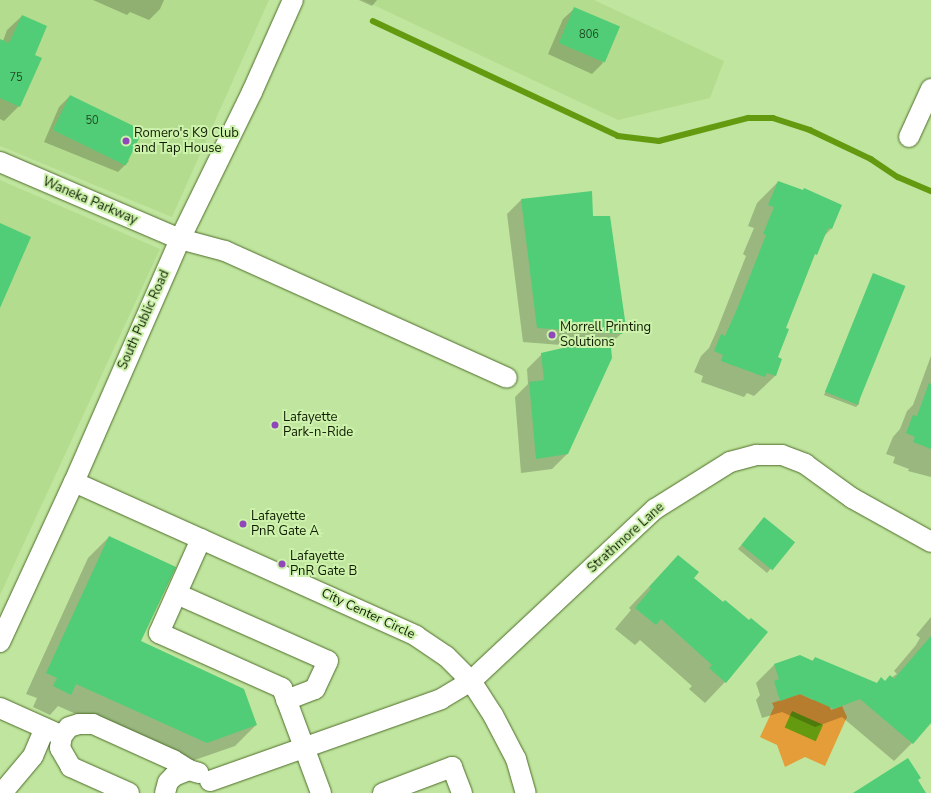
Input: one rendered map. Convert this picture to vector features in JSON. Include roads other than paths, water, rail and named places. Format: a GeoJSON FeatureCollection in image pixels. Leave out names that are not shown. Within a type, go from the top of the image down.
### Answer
{"type":"FeatureCollection","features":[{"type":"Feature","properties":{"kind":"street","name":"South Public Road"},"geometry":{"type":"LineString","coordinates":[[0,642],[74,482],[180,239],[252,92],[293,0]]}},
{"type":"Feature","properties":{"kind":"street"},"geometry":{"type":"LineString","coordinates":[[909,137],[931,90]]}},
{"type":"Feature","properties":{"kind":"street","name":"Waneka Parkway"},"geometry":{"type":"LineString","coordinates":[[0,162],[180,239],[232,254],[507,378]]}},
{"type":"Feature","properties":{"kind":"street","name":"Strathmore Lane"},"geometry":{"type":"LineString","coordinates":[[212,787],[304,749],[440,699],[471,680],[655,509],[730,462],[757,454],[782,455],[805,464],[852,498],[931,542]]}},
{"type":"Feature","properties":{"kind":"street","name":"City Center Circle"},"geometry":{"type":"LineString","coordinates":[[74,482],[416,636],[446,656],[471,680],[493,715],[516,759],[526,793]]}},
{"type":"Feature","properties":{"kind":"street"},"geometry":{"type":"LineString","coordinates":[[201,539],[159,633],[282,688],[321,793]]}},
{"type":"Feature","properties":{"kind":"street"},"geometry":{"type":"LineString","coordinates":[[177,594],[328,661],[315,689],[286,700]]}},
{"type":"Feature","properties":{"kind":"street"},"geometry":{"type":"LineString","coordinates":[[0,708],[53,732],[71,767],[129,793]]}},
{"type":"Feature","properties":{"kind":"street"},"geometry":{"type":"LineString","coordinates":[[2,793],[53,732],[78,724],[93,724],[173,760],[189,770],[204,775],[212,787]]}},
{"type":"Feature","properties":{"kind":"street"},"geometry":{"type":"LineString","coordinates":[[383,793],[452,767],[462,793]]}},
{"type":"Feature","properties":{"kind":"street"},"geometry":{"type":"LineString","coordinates":[[165,793],[168,782],[174,776],[189,770]]}},
{"type":"Feature","properties":{"kind":"waterway"},"geometry":{"type":"LineString","coordinates":[[373,21],[618,136],[659,141],[748,118],[773,118],[810,130],[871,159],[898,177],[931,191]]}},
{"type":"Feature","properties":{"kind":"place","name":"Romero's K9 Club and Tap House"},"geometry":{"type":"Point","coordinates":[126,141]}},
{"type":"Feature","properties":{"kind":"place","name":"Morrell Printing Solutions"},"geometry":{"type":"Point","coordinates":[552,335]}},
{"type":"Feature","properties":{"kind":"place","name":"Lafayette Park-n-Ride"},"geometry":{"type":"Point","coordinates":[275,425]}},
{"type":"Feature","properties":{"kind":"place","name":"Lafayette PnR Gate A"},"geometry":{"type":"Point","coordinates":[243,524]}},
{"type":"Feature","properties":{"kind":"place","name":"Lafayette PnR Gate B"},"geometry":{"type":"Point","coordinates":[282,564]}}]}
